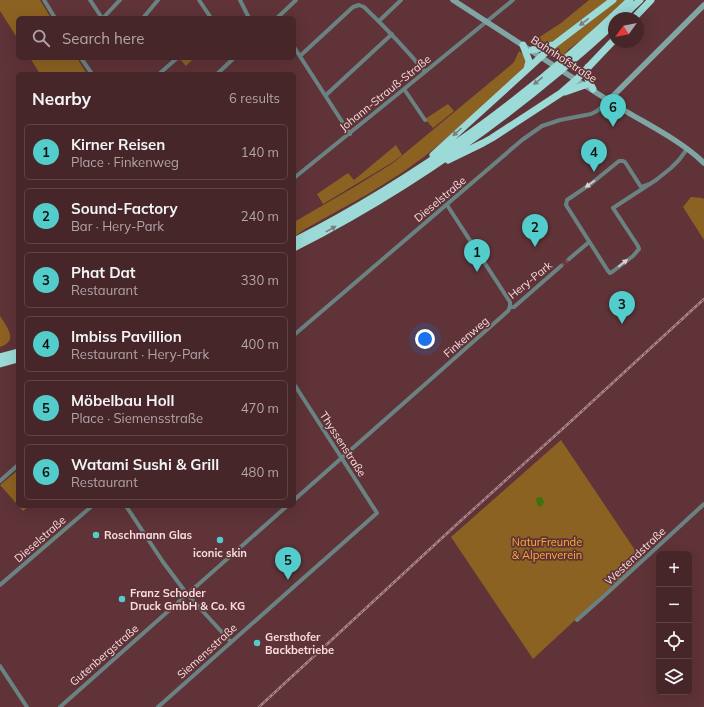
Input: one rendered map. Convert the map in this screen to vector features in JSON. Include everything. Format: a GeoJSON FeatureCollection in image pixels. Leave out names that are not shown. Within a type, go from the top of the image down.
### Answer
{"type":"FeatureCollection","features":[{"type":"Feature","properties":{"kind":"highway"},"geometry":{"type":"LineString","coordinates":[[415,170],[527,69],[544,58],[555,44],[613,0]]}},
{"type":"Feature","properties":{"kind":"highway"},"geometry":{"type":"LineString","coordinates":[[296,240],[349,211],[462,139],[525,92],[591,36],[630,0]]}},
{"type":"Feature","properties":{"kind":"highway"},"geometry":{"type":"LineString","coordinates":[[627,12],[640,0]]}},
{"type":"Feature","properties":{"kind":"highway"},"geometry":{"type":"LineString","coordinates":[[640,12],[651,0]]}},
{"type":"Feature","properties":{"kind":"highway"},"geometry":{"type":"LineString","coordinates":[[296,247],[342,223],[431,168],[530,96],[608,29]]}},
{"type":"Feature","properties":{"kind":"highway"},"geometry":{"type":"LineString","coordinates":[[532,50],[555,44]]}},
{"type":"Feature","properties":{"kind":"highway"},"geometry":{"type":"LineString","coordinates":[[523,45],[529,61],[527,69]]}},
{"type":"Feature","properties":{"kind":"highway"},"geometry":{"type":"LineString","coordinates":[[561,93],[574,77],[588,67],[608,46]]}},
{"type":"Feature","properties":{"kind":"highway"},"geometry":{"type":"LineString","coordinates":[[588,67],[587,77],[593,89]]}},
{"type":"Feature","properties":{"kind":"highway"},"geometry":{"type":"LineString","coordinates":[[431,168],[483,144],[561,93],[586,85]]}},
{"type":"Feature","properties":{"kind":"highway"},"geometry":{"type":"LineString","coordinates":[[0,357],[16,353]]}},
{"type":"Feature","properties":{"kind":"highway"},"geometry":{"type":"LineString","coordinates":[[0,364],[16,359]]}},
{"type":"Feature","properties":{"kind":"highway"},"geometry":{"type":"LineString","coordinates":[[0,368],[16,359]]}},
{"type":"Feature","properties":{"kind":"main road","name":"Bahnhofstraße"},"geometry":{"type":"LineString","coordinates":[[453,0],[687,149],[704,162]]}},
{"type":"Feature","properties":{"kind":"main road"},"geometry":{"type":"LineString","coordinates":[[609,100],[704,5]]}},
{"type":"Feature","properties":{"kind":"street"},"geometry":{"type":"LineString","coordinates":[[44,0],[54,16]]}},
{"type":"Feature","properties":{"kind":"street"},"geometry":{"type":"LineString","coordinates":[[90,0],[101,16]]}},
{"type":"Feature","properties":{"kind":"street"},"geometry":{"type":"LineString","coordinates":[[104,16],[120,0]]}},
{"type":"Feature","properties":{"kind":"street"},"geometry":{"type":"LineString","coordinates":[[146,16],[158,0]]}},
{"type":"Feature","properties":{"kind":"street"},"geometry":{"type":"LineString","coordinates":[[199,0],[210,16]]}},
{"type":"Feature","properties":{"kind":"street"},"geometry":{"type":"LineString","coordinates":[[240,0],[248,16]]}},
{"type":"Feature","properties":{"kind":"street"},"geometry":{"type":"LineString","coordinates":[[279,16],[296,0]]}},
{"type":"Feature","properties":{"kind":"street"},"geometry":{"type":"LineString","coordinates":[[379,21],[401,0]]}},
{"type":"Feature","properties":{"kind":"street","name":"Johann-Strauß-Straße"},"geometry":{"type":"LineString","coordinates":[[296,176],[350,134],[512,0]]}},
{"type":"Feature","properties":{"kind":"street"},"geometry":{"type":"LineString","coordinates":[[300,56],[353,7],[359,5],[364,7],[392,34],[425,72]]}},
{"type":"Feature","properties":{"kind":"street"},"geometry":{"type":"LineString","coordinates":[[326,95],[392,34]]}},
{"type":"Feature","properties":{"kind":"street"},"geometry":{"type":"LineString","coordinates":[[296,50],[350,134]]}},
{"type":"Feature","properties":{"kind":"street"},"geometry":{"type":"LineString","coordinates":[[82,60],[91,72]]}},
{"type":"Feature","properties":{"kind":"street"},"geometry":{"type":"LineString","coordinates":[[161,72],[175,60]]}},
{"type":"Feature","properties":{"kind":"street"},"geometry":{"type":"LineString","coordinates":[[220,72],[232,60]]}},
{"type":"Feature","properties":{"kind":"street"},"geometry":{"type":"LineString","coordinates":[[404,89],[425,120]]}},
{"type":"Feature","properties":{"kind":"street","name":"Dieselstraße"},"geometry":{"type":"LineString","coordinates":[[296,333],[522,140],[542,126],[560,120],[591,114],[597,111],[609,100]]}},
{"type":"Feature","properties":{"kind":"street"},"geometry":{"type":"LineString","coordinates":[[649,184],[641,187],[625,162],[619,161],[592,183],[567,200],[566,205],[610,273],[639,249],[613,208],[649,184],[671,168],[680,160],[687,149]]}},
{"type":"Feature","properties":{"kind":"street"},"geometry":{"type":"LineString","coordinates":[[447,205],[510,302],[510,307]]}},
{"type":"Feature","properties":{"kind":"street"},"geometry":{"type":"LineString","coordinates":[[569,259],[589,242]]}},
{"type":"Feature","properties":{"kind":"street","name":"Hery-Park"},"geometry":{"type":"LineString","coordinates":[[510,307],[514,306],[561,266]]}},
{"type":"Feature","properties":{"kind":"street","name":"Finkenweg"},"geometry":{"type":"LineString","coordinates":[[342,458],[508,311],[510,307]]}},
{"type":"Feature","properties":{"kind":"street","name":"Thyssenstraße"},"geometry":{"type":"LineString","coordinates":[[296,387],[377,513]]}},
{"type":"Feature","properties":{"kind":"street"},"geometry":{"type":"LineString","coordinates":[[296,498],[342,458]]}},
{"type":"Feature","properties":{"kind":"street"},"geometry":{"type":"LineString","coordinates":[[0,481],[16,467]]}},
{"type":"Feature","properties":{"kind":"street","name":"Westendstraße"},"geometry":{"type":"LineString","coordinates":[[577,620],[704,504]]}},
{"type":"Feature","properties":{"kind":"street","name":"Dieselstraße"},"geometry":{"type":"LineString","coordinates":[[0,585],[90,508]]}},
{"type":"Feature","properties":{"kind":"street"},"geometry":{"type":"LineString","coordinates":[[127,508],[163,562],[187,594],[231,642]]}},
{"type":"Feature","properties":{"kind":"street","name":"Gutenbergstraße"},"geometry":{"type":"LineString","coordinates":[[60,707],[285,508]]}},
{"type":"Feature","properties":{"kind":"street","name":"Siemensstraße"},"geometry":{"type":"LineString","coordinates":[[158,707],[377,513]]}},
{"type":"Feature","properties":{"kind":"street"},"geometry":{"type":"LineString","coordinates":[[0,666],[27,707]]}},
{"type":"Feature","properties":{"kind":"green space"},"geometry":{"type":"Polygon","coordinates":[[[0,0],[40,0],[50,16],[16,16],[16,36],[0,11],[0,0]]]}},
{"type":"Feature","properties":{"kind":"green space"},"geometry":{"type":"Polygon","coordinates":[[[589,0],[608,0],[551,42],[537,46],[529,43],[529,40],[538,38],[561,23],[589,0]]]}},
{"type":"Feature","properties":{"kind":"green space"},"geometry":{"type":"Polygon","coordinates":[[[617,0],[626,0],[613,12],[608,12],[608,16],[569,49],[559,60],[549,54],[561,42],[617,0]]]}},
{"type":"Feature","properties":{"kind":"green space"},"geometry":{"type":"Polygon","coordinates":[[[519,51],[525,58],[525,68],[425,156],[368,194],[296,236],[296,221],[393,163],[514,62],[519,51]]]}},
{"type":"Feature","properties":{"kind":"green space"},"geometry":{"type":"Polygon","coordinates":[[[31,60],[78,60],[86,72],[39,72],[31,60]]]}},
{"type":"Feature","properties":{"kind":"green space"},"geometry":{"type":"Polygon","coordinates":[[[181,60],[192,60],[186,66],[181,60]]]}},
{"type":"Feature","properties":{"kind":"green space"},"geometry":{"type":"Polygon","coordinates":[[[448,104],[454,111],[433,128],[425,119],[448,104]]]}},
{"type":"Feature","properties":{"kind":"green space"},"geometry":{"type":"Polygon","coordinates":[[[396,145],[402,155],[393,162],[323,204],[317,194],[348,173],[354,180],[396,145]]]}},
{"type":"Feature","properties":{"kind":"green space"},"geometry":{"type":"Polygon","coordinates":[[[691,197],[704,199],[704,240],[683,207],[691,197]]]}},
{"type":"Feature","properties":{"kind":"green space"},"geometry":{"type":"Polygon","coordinates":[[[0,316],[10,333],[10,337],[6,344],[0,347],[0,316]]]}},
{"type":"Feature","properties":{"kind":"green space","name":"NaturFreunde & Alpenverein"},"geometry":{"type":"Polygon","coordinates":[[[561,440],[641,559],[533,659],[451,537],[561,440]]]}},
{"type":"Feature","properties":{"kind":"green space"},"geometry":{"type":"Polygon","coordinates":[[[16,472],[16,503],[0,485],[16,472]]]}},
{"type":"Feature","properties":{"kind":"shaded area"},"geometry":{"type":"Polygon","coordinates":[[[542,497],[544,502],[540,507],[538,506],[536,498],[542,497]]]}},
{"type":"Feature","properties":{"kind":"tunnel"},"geometry":{"type":"LineString","coordinates":[[561,266],[569,259]]}},
{"type":"Feature","properties":{"kind":"railway"},"geometry":{"type":"LineString","coordinates":[[259,707],[704,299]]}},
{"type":"Feature","properties":{"kind":"place","name":"Watami Sushi & Grill"},"geometry":{"type":"Point","coordinates":[613,127]}},
{"type":"Feature","properties":{"kind":"place","name":"Imbiss Pavillion"},"geometry":{"type":"Point","coordinates":[594,172]}},
{"type":"Feature","properties":{"kind":"place","name":"Sound-Factory"},"geometry":{"type":"Point","coordinates":[535,247]}},
{"type":"Feature","properties":{"kind":"place","name":"Kirner Reisen"},"geometry":{"type":"Point","coordinates":[477,272]}},
{"type":"Feature","properties":{"kind":"place","name":"Phat Dat"},"geometry":{"type":"Point","coordinates":[622,324]}},
{"type":"Feature","properties":{"kind":"place","name":"Roschmann Glas"},"geometry":{"type":"Point","coordinates":[96,535]}},
{"type":"Feature","properties":{"kind":"place","name":"iconic skin"},"geometry":{"type":"Point","coordinates":[220,540]}},
{"type":"Feature","properties":{"kind":"place","name":"Möbelbau Holl"},"geometry":{"type":"Point","coordinates":[288,580]}},
{"type":"Feature","properties":{"kind":"place","name":"Franz Schoder Druck GmbH & Co. KG"},"geometry":{"type":"Point","coordinates":[122,599]}},
{"type":"Feature","properties":{"kind":"place","name":"Gersthofer Backbetriebe"},"geometry":{"type":"Point","coordinates":[257,643]}}]}
